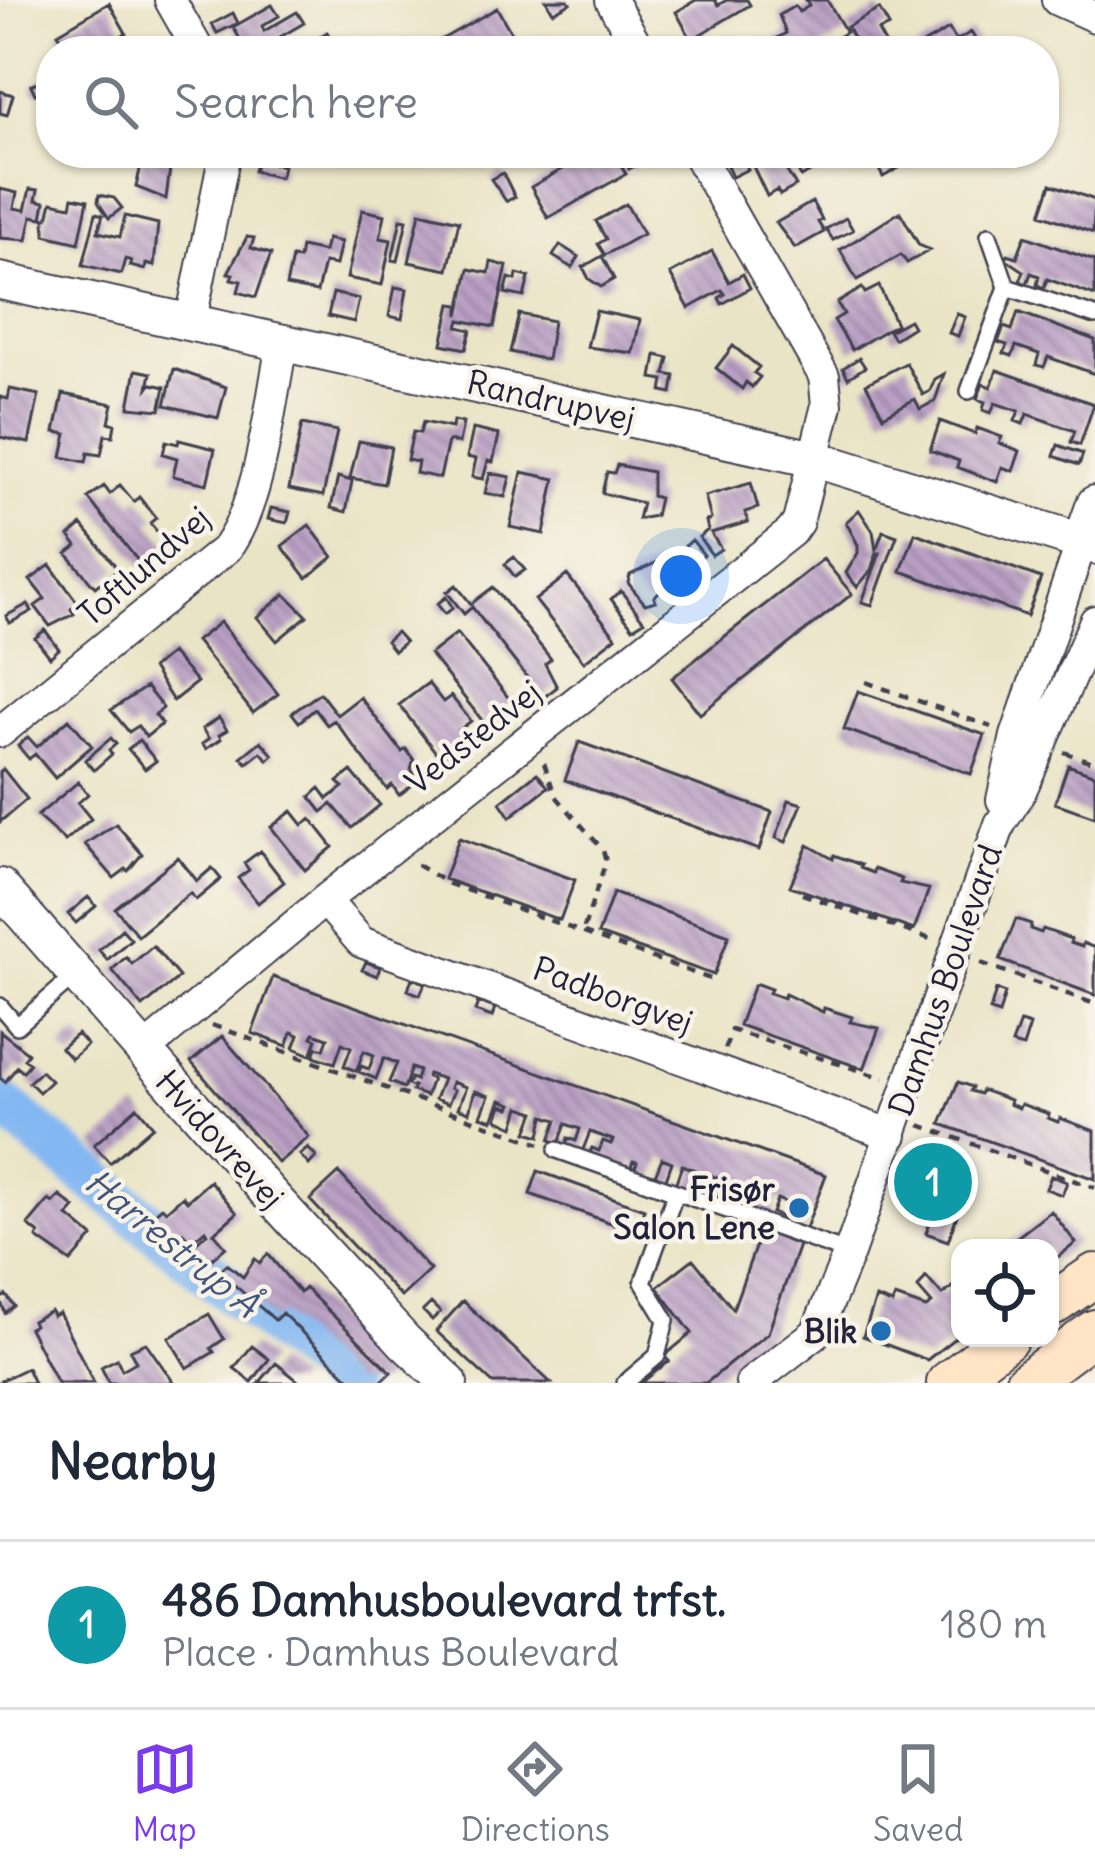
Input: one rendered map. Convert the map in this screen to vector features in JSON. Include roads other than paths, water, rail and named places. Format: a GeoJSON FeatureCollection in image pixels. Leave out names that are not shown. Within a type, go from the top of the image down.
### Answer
{"type":"FeatureCollection","features":[{"type":"Feature","properties":{"kind":"main road"},"geometry":{"type":"LineString","coordinates":[[1059,1300],[1095,1275]]}},
{"type":"Feature","properties":{"kind":"main road"},"geometry":{"type":"LineString","coordinates":[[1026,1383],[1095,1331]]}},
{"type":"Feature","properties":{"kind":"main road"},"geometry":{"type":"LineString","coordinates":[[948,1383],[995,1347]]}},
{"type":"Feature","properties":{"kind":"street"},"geometry":{"type":"LineString","coordinates":[[170,0],[190,36]]}},
{"type":"Feature","properties":{"kind":"street"},"geometry":{"type":"LineString","coordinates":[[611,0],[631,36]]}},
{"type":"Feature","properties":{"kind":"street"},"geometry":{"type":"LineString","coordinates":[[1057,0],[1095,17]]}},
{"type":"Feature","properties":{"kind":"street"},"geometry":{"type":"LineString","coordinates":[[191,320],[222,168]]}},
{"type":"Feature","properties":{"kind":"street","name":"Vedstedvej"},"geometry":{"type":"LineString","coordinates":[[143,1051],[790,532],[802,510],[827,405],[824,376],[706,168]]}},
{"type":"Feature","properties":{"kind":"street","name":"Randrupvej"},"geometry":{"type":"LineString","coordinates":[[0,281],[815,459],[1088,543]]}},
{"type":"Feature","properties":{"kind":"street","name":"Toftlundvej"},"geometry":{"type":"LineString","coordinates":[[0,732],[203,571],[240,530],[283,340]]}},
{"type":"Feature","properties":{"kind":"street","name":"Damhus Boulevard"},"geometry":{"type":"LineString","coordinates":[[1000,824],[1016,736],[1088,543],[1095,504]]}},
{"type":"Feature","properties":{"kind":"street","name":"Damhus Boulevard"},"geometry":{"type":"LineString","coordinates":[[751,1383],[816,1333],[846,1263],[1000,824],[1020,793],[1095,621]]}},
{"type":"Feature","properties":{"kind":"street","name":"Padborgvej"},"geometry":{"type":"LineString","coordinates":[[326,900],[361,942],[717,1071],[895,1126]]}},
{"type":"Feature","properties":{"kind":"street","name":"Hvidovrevej"},"geometry":{"type":"LineString","coordinates":[[4,902],[76,974],[361,1294],[449,1383]]}},
{"type":"Feature","properties":{"kind":"lane"},"geometry":{"type":"LineString","coordinates":[[969,392],[1007,287],[989,235]]}},
{"type":"Feature","properties":{"kind":"lane"},"geometry":{"type":"LineString","coordinates":[[1007,287],[1095,316]]}},
{"type":"Feature","properties":{"kind":"lane"},"geometry":{"type":"LineString","coordinates":[[0,1006],[17,1026],[76,974]]}},
{"type":"Feature","properties":{"kind":"lane"},"geometry":{"type":"LineString","coordinates":[[557,1150],[676,1192],[846,1263]]}},
{"type":"Feature","properties":{"kind":"lane"},"geometry":{"type":"LineString","coordinates":[[625,1383],[658,1356],[666,1320],[643,1282],[676,1192]]}},
{"type":"Feature","properties":{"kind":"waterway","name":"Harrestrup Å"},"geometry":{"type":"LineString","coordinates":[[0,1103],[344,1383]]}},
{"type":"Feature","properties":{"kind":"place","name":"486 Damhusboulevard trfst."},"geometry":{"type":"Point","coordinates":[933,1182]}},
{"type":"Feature","properties":{"kind":"place","name":"Frisør Salon Lene"},"geometry":{"type":"Point","coordinates":[799,1208]}},
{"type":"Feature","properties":{"kind":"place","name":"Blik"},"geometry":{"type":"Point","coordinates":[881,1331]}}]}
